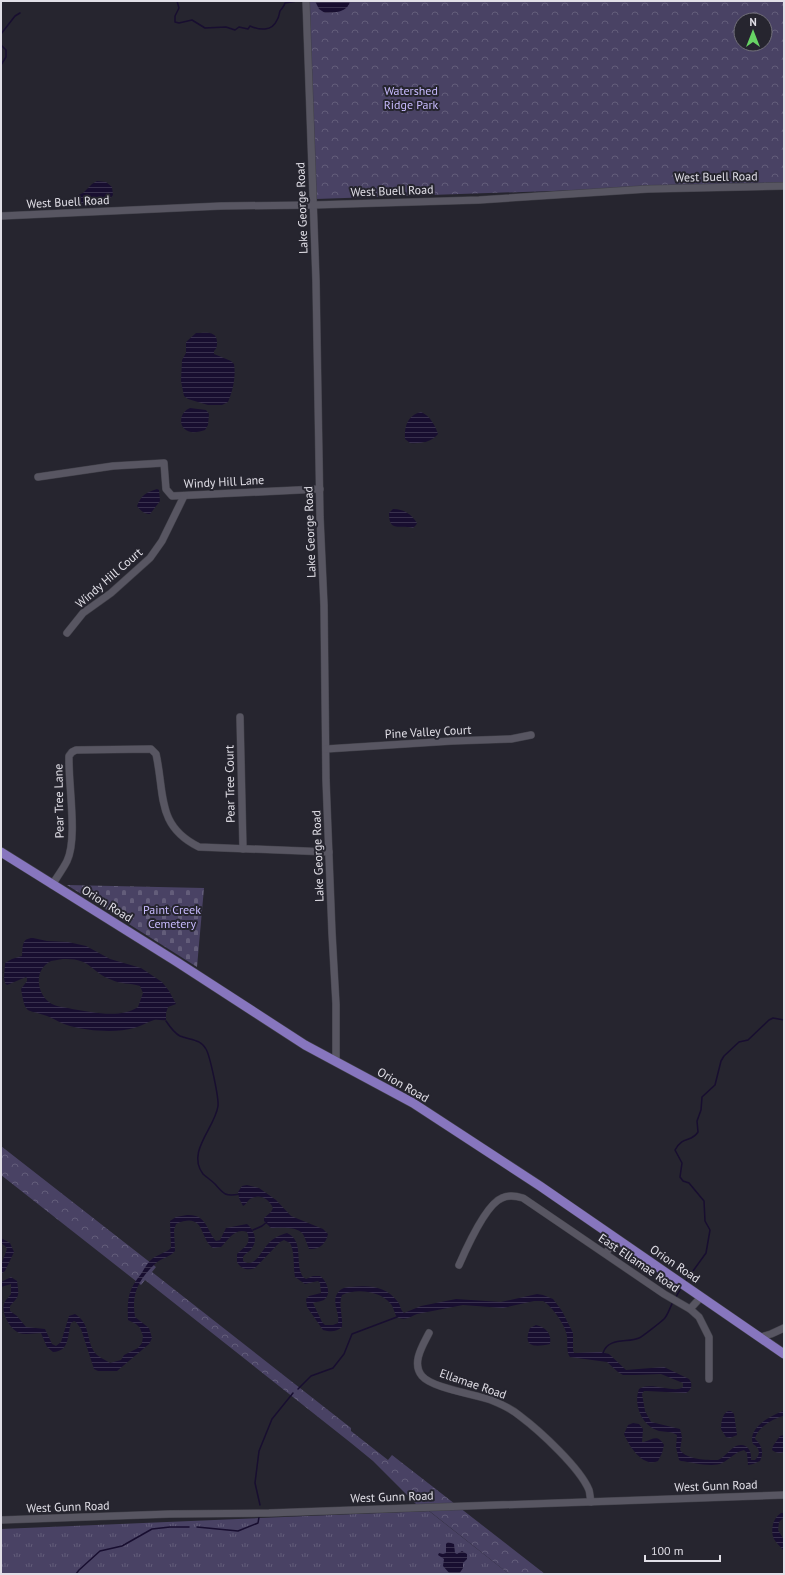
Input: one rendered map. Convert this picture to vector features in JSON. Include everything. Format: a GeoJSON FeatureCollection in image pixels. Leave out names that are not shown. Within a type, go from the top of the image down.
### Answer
{"type":"FeatureCollection","features":[{"type":"Feature","properties":{"kind":"main road","name":"Orion Road"},"geometry":{"type":"LineString","coordinates":[[1,852],[177,962],[279,1029],[412,1103],[616,1238],[784,1354]]}},
{"type":"Feature","properties":{"kind":"street","name":"Lake George Road"},"geometry":{"type":"LineString","coordinates":[[306,1],[324,605],[329,852],[336,1004],[336,1062]]}},
{"type":"Feature","properties":{"kind":"street","name":"West Buell Road"},"geometry":{"type":"LineString","coordinates":[[1,216],[221,206],[313,206],[479,200],[648,189],[784,186]]}},
{"type":"Feature","properties":{"kind":"street","name":"Windy Hill Lane"},"geometry":{"type":"LineString","coordinates":[[38,477],[113,466],[164,463],[166,489],[172,496],[320,489]]}},
{"type":"Feature","properties":{"kind":"street","name":"Windy Hill Court"},"geometry":{"type":"LineString","coordinates":[[67,633],[83,613],[111,592],[150,558],[162,541],[184,496]]}},
{"type":"Feature","properties":{"kind":"street","name":"Pear Tree Court"},"geometry":{"type":"LineString","coordinates":[[240,717],[243,849]]}},
{"type":"Feature","properties":{"kind":"street","name":"Pine Valley Court"},"geometry":{"type":"LineString","coordinates":[[326,749],[511,739],[531,735]]}},
{"type":"Feature","properties":{"kind":"street","name":"Pear Tree Lane"},"geometry":{"type":"LineString","coordinates":[[52,885],[67,861],[70,848],[70,756],[72,752],[76,750],[151,749],[156,754],[164,806],[168,818],[176,831],[183,838],[199,847],[329,852]]}},
{"type":"Feature","properties":{"kind":"street","name":"East Ellamae Road"},"geometry":{"type":"LineString","coordinates":[[459,1265],[471,1239],[493,1204],[500,1198],[511,1196],[523,1198],[664,1294],[690,1309],[699,1317],[709,1337],[709,1379]]}},
{"type":"Feature","properties":{"kind":"street"},"geometry":{"type":"LineString","coordinates":[[606,1254],[616,1238]]}},
{"type":"Feature","properties":{"kind":"street"},"geometry":{"type":"LineString","coordinates":[[690,1309],[701,1297]]}},
{"type":"Feature","properties":{"kind":"street"},"geometry":{"type":"LineString","coordinates":[[761,1337],[784,1328]]}},
{"type":"Feature","properties":{"kind":"street","name":"Ellamae Road"},"geometry":{"type":"LineString","coordinates":[[429,1333],[421,1348],[418,1359],[418,1370],[422,1376],[429,1381],[440,1385],[490,1400],[520,1415],[578,1471],[589,1491],[591,1502]]}},
{"type":"Feature","properties":{"kind":"street","name":"West Gunn Road"},"geometry":{"type":"LineString","coordinates":[[1,1520],[170,1514],[269,1513],[423,1506],[784,1495]]}},
{"type":"Feature","properties":{"kind":"green space","name":"Watershed Ridge Park"},"geometry":{"type":"Polygon","coordinates":[[[309,1],[784,1],[784,183],[316,199],[309,1]]]}},
{"type":"Feature","properties":{"kind":"green space","name":"Paint Creek Cemetery"},"geometry":{"type":"Polygon","coordinates":[[[67,885],[204,888],[197,967],[67,885]]]}},
{"type":"Feature","properties":{"kind":"green space"},"geometry":{"type":"Polygon","coordinates":[[[1,1146],[156,1267],[152,1272],[351,1428],[351,1431],[388,1460],[392,1455],[545,1574],[509,1574],[423,1506],[418,1506],[373,1461],[351,1443],[145,1280],[141,1285],[1,1175],[1,1146]]]}},
{"type":"Feature","properties":{"kind":"green space"},"geometry":{"type":"Polygon","coordinates":[[[429,1511],[509,1574],[1,1574],[1,1529],[429,1511]]]}},
{"type":"Feature","properties":{"kind":"shaded area"},"geometry":{"type":"Polygon","coordinates":[[[315,1],[350,1],[347,8],[344,10],[325,13],[319,9],[315,1]]]}},
{"type":"Feature","properties":{"kind":"shaded area"},"geometry":{"type":"Polygon","coordinates":[[[97,181],[106,182],[112,187],[113,195],[109,199],[100,205],[89,207],[78,205],[73,202],[74,197],[83,193],[97,181]]]}},
{"type":"Feature","properties":{"kind":"shaded area"},"geometry":{"type":"Polygon","coordinates":[[[196,333],[210,333],[215,336],[217,345],[214,354],[231,361],[234,364],[234,383],[228,402],[222,405],[208,405],[188,399],[184,396],[181,381],[182,360],[186,353],[186,342],[196,333]]]}},
{"type":"Feature","properties":{"kind":"shaded area"},"geometry":{"type":"Polygon","coordinates":[[[190,408],[206,410],[209,414],[208,425],[205,430],[191,432],[183,428],[181,420],[182,417],[186,410],[190,408]]]}},
{"type":"Feature","properties":{"kind":"shaded area"},"geometry":{"type":"Polygon","coordinates":[[[421,412],[432,421],[438,434],[425,442],[410,443],[405,439],[406,426],[410,418],[421,412]]]}},
{"type":"Feature","properties":{"kind":"shaded area"},"geometry":{"type":"Polygon","coordinates":[[[157,489],[159,490],[160,501],[150,514],[144,513],[137,506],[140,499],[150,491],[157,489]]]}},
{"type":"Feature","properties":{"kind":"shaded area"},"geometry":{"type":"Polygon","coordinates":[[[393,509],[401,510],[410,515],[417,523],[416,525],[413,528],[393,525],[389,519],[389,513],[393,509]]]}},
{"type":"Feature","properties":{"kind":"shaded area"},"geometry":{"type":"Polygon","coordinates":[[[29,938],[68,942],[86,946],[110,959],[141,968],[162,982],[176,1004],[168,1007],[166,1020],[154,1020],[127,1030],[102,1031],[77,1028],[30,1011],[24,1003],[21,989],[27,981],[27,978],[26,977],[7,985],[4,978],[5,963],[22,956],[23,944],[29,938]],[[73,959],[51,961],[42,969],[39,975],[39,987],[49,1002],[60,1007],[106,1014],[123,1013],[138,1007],[143,993],[140,986],[122,983],[105,977],[85,963],[73,959]]]}},
{"type":"Feature","properties":{"kind":"shaded area"},"geometry":{"type":"Polygon","coordinates":[[[247,1185],[259,1188],[276,1200],[291,1216],[323,1229],[328,1234],[322,1246],[309,1249],[303,1234],[300,1231],[288,1228],[271,1228],[264,1221],[264,1218],[273,1208],[264,1198],[254,1197],[243,1206],[238,1192],[242,1186],[247,1185]]]}},
{"type":"Feature","properties":{"kind":"shaded area"},"geometry":{"type":"Polygon","coordinates":[[[187,1215],[199,1217],[216,1241],[220,1240],[226,1228],[247,1224],[252,1229],[255,1242],[251,1249],[243,1257],[243,1261],[247,1263],[254,1261],[270,1242],[287,1233],[296,1241],[298,1247],[300,1272],[303,1277],[306,1279],[313,1276],[320,1276],[324,1280],[327,1287],[328,1293],[325,1299],[313,1303],[325,1325],[333,1325],[338,1323],[335,1299],[340,1290],[348,1287],[364,1286],[383,1290],[398,1302],[404,1313],[421,1306],[456,1299],[501,1302],[537,1294],[553,1299],[562,1311],[573,1333],[574,1353],[601,1352],[609,1354],[626,1370],[664,1367],[689,1379],[691,1387],[686,1393],[644,1391],[642,1394],[645,1411],[651,1422],[680,1429],[682,1437],[680,1450],[692,1458],[718,1460],[734,1447],[743,1445],[750,1451],[751,1460],[755,1460],[759,1451],[753,1444],[753,1433],[761,1423],[767,1419],[784,1411],[784,1416],[766,1424],[756,1435],[755,1439],[762,1449],[760,1461],[748,1465],[747,1453],[744,1450],[738,1452],[722,1463],[713,1465],[681,1461],[679,1460],[676,1447],[677,1435],[670,1432],[659,1431],[648,1425],[640,1414],[637,1395],[639,1389],[644,1387],[650,1386],[679,1389],[683,1387],[683,1383],[661,1374],[623,1375],[607,1362],[570,1357],[564,1327],[554,1312],[543,1301],[534,1301],[503,1308],[463,1305],[417,1314],[403,1319],[397,1317],[386,1299],[374,1293],[361,1291],[342,1295],[340,1303],[342,1327],[333,1331],[323,1330],[307,1307],[306,1299],[309,1296],[321,1293],[320,1283],[318,1281],[305,1284],[295,1277],[292,1247],[290,1243],[284,1240],[280,1242],[255,1268],[245,1269],[237,1262],[237,1254],[245,1247],[249,1240],[247,1232],[239,1231],[229,1238],[221,1247],[213,1248],[197,1224],[192,1221],[176,1224],[174,1230],[175,1251],[171,1255],[156,1263],[145,1275],[138,1287],[134,1301],[135,1317],[149,1328],[152,1338],[149,1344],[117,1371],[98,1371],[94,1369],[81,1329],[74,1321],[71,1323],[65,1346],[58,1351],[53,1352],[47,1347],[41,1333],[19,1333],[12,1328],[7,1320],[3,1308],[5,1301],[11,1294],[11,1284],[1,1287],[1,1282],[11,1277],[17,1281],[18,1293],[17,1297],[10,1306],[10,1311],[17,1316],[26,1327],[45,1329],[52,1344],[56,1346],[61,1342],[69,1316],[75,1314],[84,1323],[93,1350],[97,1355],[110,1363],[121,1360],[124,1355],[138,1348],[142,1343],[143,1336],[140,1328],[128,1320],[128,1300],[133,1285],[147,1264],[154,1257],[171,1248],[170,1221],[176,1217],[187,1215]]]}},
{"type":"Feature","properties":{"kind":"shaded area"},"geometry":{"type":"Polygon","coordinates":[[[1,1238],[10,1243],[14,1252],[5,1271],[1,1274],[1,1265],[7,1249],[1,1243],[1,1238]]]}},
{"type":"Feature","properties":{"kind":"shaded area"},"geometry":{"type":"Polygon","coordinates":[[[536,1325],[547,1331],[550,1337],[550,1344],[535,1346],[529,1343],[528,1335],[530,1328],[536,1325]]]}},
{"type":"Feature","properties":{"kind":"shaded area"},"geometry":{"type":"Polygon","coordinates":[[[728,1411],[731,1411],[734,1414],[737,1435],[730,1438],[726,1437],[721,1429],[723,1416],[728,1411]]]}},
{"type":"Feature","properties":{"kind":"shaded area"},"geometry":{"type":"Polygon","coordinates":[[[633,1423],[639,1424],[643,1429],[642,1442],[657,1438],[660,1439],[664,1445],[658,1461],[652,1462],[642,1459],[629,1444],[624,1434],[628,1425],[633,1423]]]}},
{"type":"Feature","properties":{"kind":"shaded area"},"geometry":{"type":"Polygon","coordinates":[[[784,1435],[784,1452],[775,1452],[772,1450],[773,1446],[780,1436],[784,1435]]]}},
{"type":"Feature","properties":{"kind":"shaded area"},"geometry":{"type":"Polygon","coordinates":[[[781,1513],[784,1513],[784,1517],[779,1522],[778,1530],[784,1540],[784,1551],[775,1540],[772,1532],[774,1521],[781,1513]]]}},
{"type":"Feature","properties":{"kind":"shaded area"},"geometry":{"type":"Polygon","coordinates":[[[448,1542],[454,1544],[455,1553],[457,1554],[462,1551],[467,1554],[467,1559],[463,1563],[463,1568],[459,1574],[450,1574],[443,1566],[444,1559],[438,1555],[439,1553],[446,1553],[446,1544],[448,1542]]]}},
{"type":"Feature","properties":{"kind":"waterway"},"geometry":{"type":"LineString","coordinates":[[177,1],[179,8],[175,16],[175,22],[179,23],[192,20],[205,28],[226,27],[235,30],[239,27],[248,29],[250,26],[261,29],[272,27],[275,24],[285,3],[297,1]]}},
{"type":"Feature","properties":{"kind":"waterway"},"geometry":{"type":"LineString","coordinates":[[1,34],[15,16],[20,13]]}},
{"type":"Feature","properties":{"kind":"waterway"},"geometry":{"type":"LineString","coordinates":[[1,45],[6,50],[6,57],[1,65]]}},
{"type":"Feature","properties":{"kind":"waterway"},"geometry":{"type":"LineString","coordinates":[[685,1282],[706,1253],[710,1230],[705,1221],[704,1201],[689,1183],[683,1181],[680,1177],[682,1163],[675,1150],[681,1142],[693,1137],[698,1132],[697,1121],[701,1110],[702,1097],[715,1085],[721,1061],[724,1056],[739,1042],[748,1040],[769,1020],[773,1018],[784,1020]]}},
{"type":"Feature","properties":{"kind":"waterway"},"geometry":{"type":"LineString","coordinates":[[166,1021],[172,1030],[178,1035],[195,1040],[204,1046],[208,1053],[212,1068],[218,1106],[216,1114],[199,1149],[199,1166],[203,1174],[225,1194],[240,1194]]}},
{"type":"Feature","properties":{"kind":"waterway"},"geometry":{"type":"LineString","coordinates":[[253,1230],[267,1222]]}},
{"type":"Feature","properties":{"kind":"waterway"},"geometry":{"type":"LineString","coordinates":[[676,1297],[681,1288]]}},
{"type":"Feature","properties":{"kind":"waterway"},"geometry":{"type":"LineString","coordinates":[[603,1353],[609,1345],[619,1341],[639,1338],[644,1335],[664,1319],[673,1302]]}},
{"type":"Feature","properties":{"kind":"waterway"},"geometry":{"type":"LineString","coordinates":[[298,1389],[311,1376],[333,1368],[344,1354],[352,1334],[397,1317]]}},
{"type":"Feature","properties":{"kind":"waterway"},"geometry":{"type":"LineString","coordinates":[[260,1505],[255,1483],[259,1451],[272,1419],[293,1393]]}},
{"type":"Feature","properties":{"kind":"waterway"},"geometry":{"type":"LineString","coordinates":[[197,1527],[238,1531],[258,1523],[259,1517]]}},
{"type":"Feature","properties":{"kind":"waterway"},"geometry":{"type":"LineString","coordinates":[[76,1574],[100,1551],[122,1546],[152,1529],[189,1527]]}}]}
